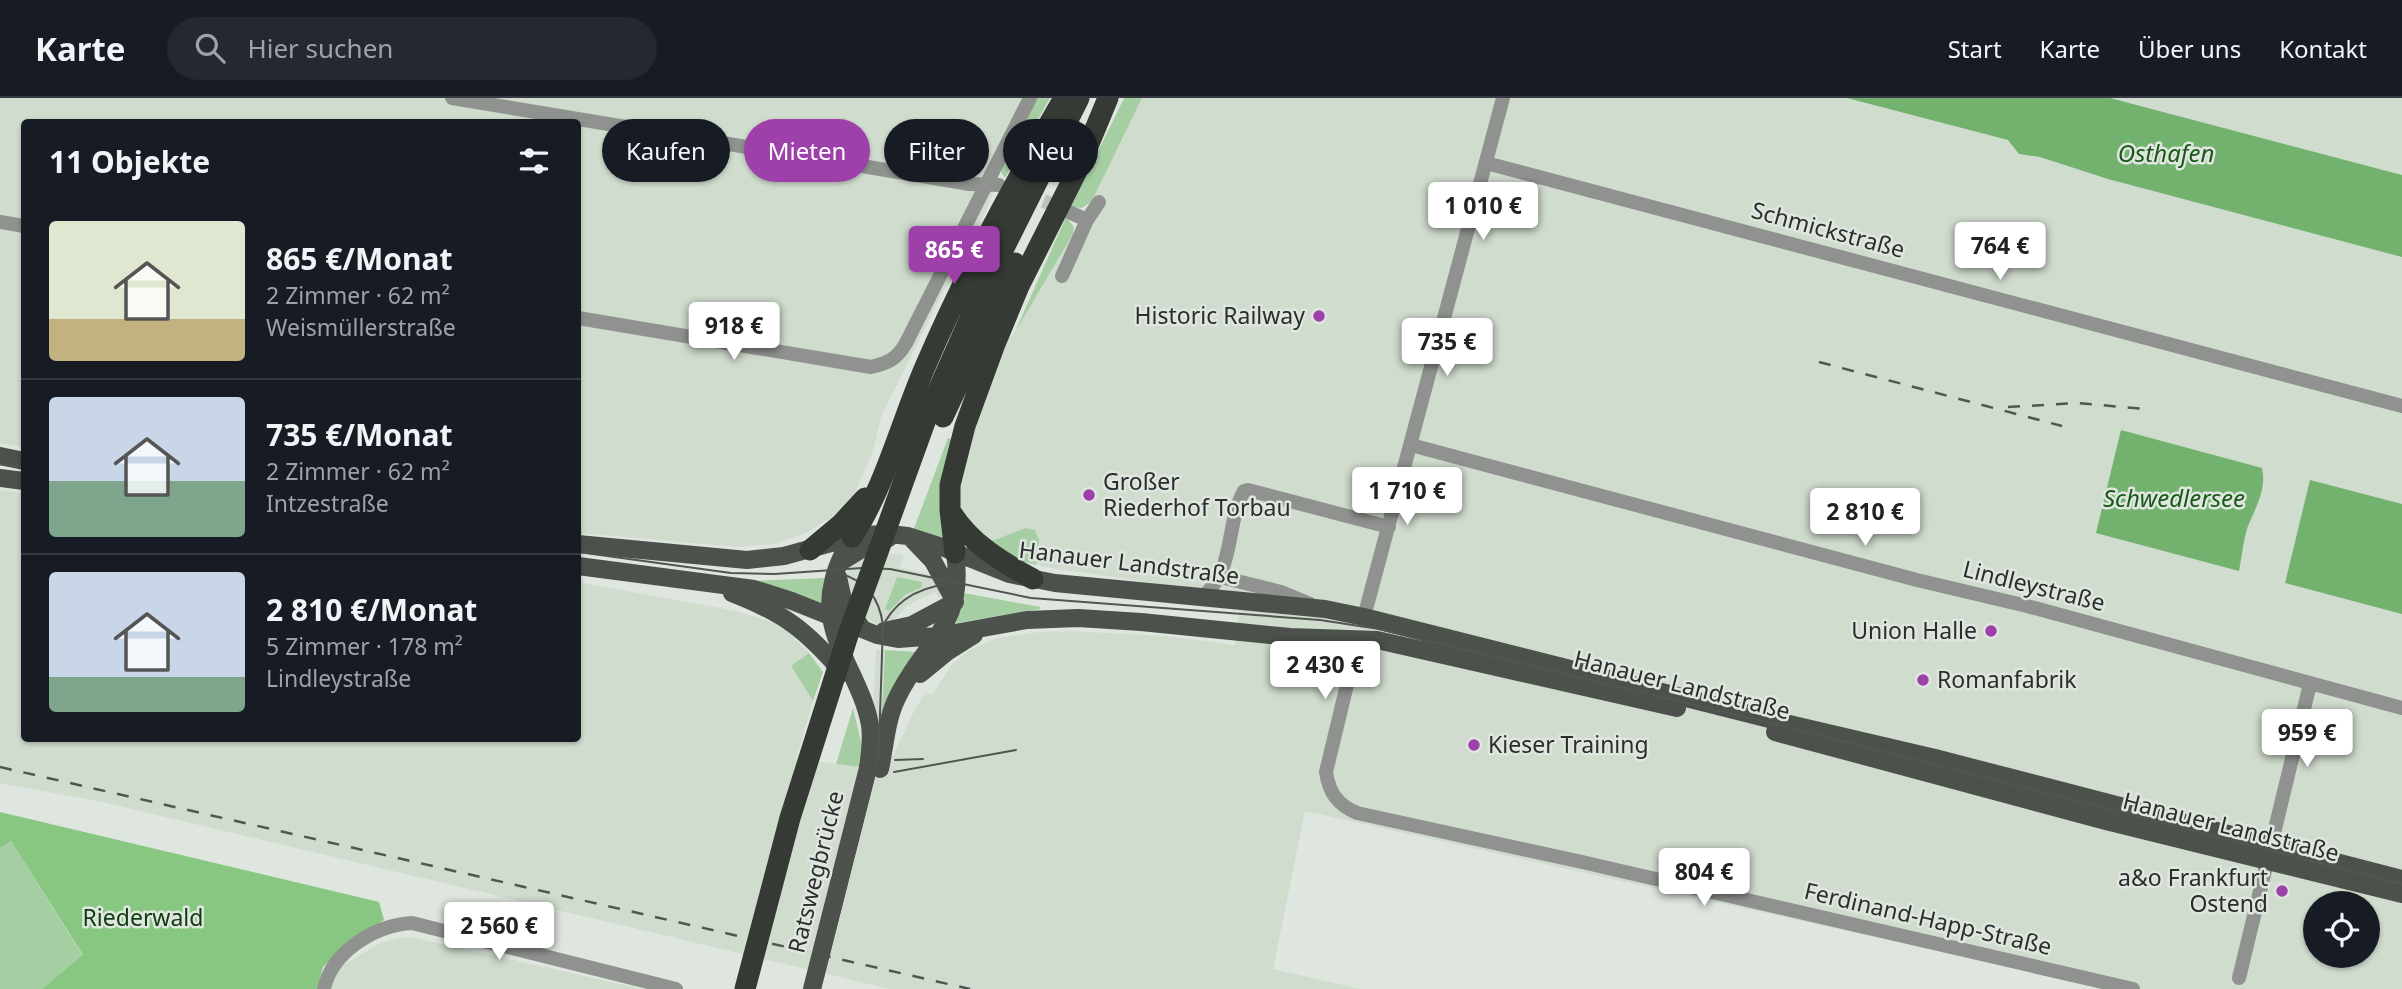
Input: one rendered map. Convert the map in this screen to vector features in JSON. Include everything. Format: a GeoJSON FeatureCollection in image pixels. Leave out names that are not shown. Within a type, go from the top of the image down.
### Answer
{"type":"FeatureCollection","features":[{"type":"Feature","properties":{"kind":"highway"},"geometry":{"type":"LineString","coordinates":[[852,537],[874,496],[924,367],[970,267],[1008,195],[1065,98]]}},
{"type":"Feature","properties":{"kind":"highway"},"geometry":{"type":"LineString","coordinates":[[745,989],[790,818],[849,632],[979,298],[1079,98]]}},
{"type":"Feature","properties":{"kind":"highway"},"geometry":{"type":"LineString","coordinates":[[760,989],[804,822],[936,414],[1099,98]]}},
{"type":"Feature","properties":{"kind":"highway"},"geometry":{"type":"LineString","coordinates":[[955,553],[950,485],[957,453],[995,344],[1019,286],[1081,163],[1108,98]]}},
{"type":"Feature","properties":{"kind":"highway"},"geometry":{"type":"LineString","coordinates":[[810,550],[869,493],[896,437]]}},
{"type":"Feature","properties":{"kind":"highway"},"geometry":{"type":"LineString","coordinates":[[950,510],[975,541],[1032,579]]}},
{"type":"Feature","properties":{"kind":"main road"},"geometry":{"type":"LineString","coordinates":[[0,456],[21,460]]}},
{"type":"Feature","properties":{"kind":"main road"},"geometry":{"type":"LineString","coordinates":[[0,478],[21,481]]}},
{"type":"Feature","properties":{"kind":"main road","name":"Hanauer Landstraße"},"geometry":{"type":"LineString","coordinates":[[852,537],[879,533],[905,536],[993,569],[1032,579],[1325,609],[1364,617],[1935,758],[2402,894]]}},
{"type":"Feature","properties":{"kind":"main road"},"geometry":{"type":"LineString","coordinates":[[839,563],[872,544],[905,536],[920,545],[933,561],[955,602]]}},
{"type":"Feature","properties":{"kind":"main road"},"geometry":{"type":"LineString","coordinates":[[581,544],[747,560],[784,556],[852,537]]}},
{"type":"Feature","properties":{"kind":"main road"},"geometry":{"type":"LineString","coordinates":[[852,537],[839,563],[831,590],[831,618],[837,645],[863,702],[870,726],[874,768]]}},
{"type":"Feature","properties":{"kind":"main road"},"geometry":{"type":"LineString","coordinates":[[874,768],[899,694],[938,636],[955,602],[958,571],[955,553]]}},
{"type":"Feature","properties":{"kind":"main road"},"geometry":{"type":"LineString","coordinates":[[839,563],[840,592],[852,616],[865,631],[894,630],[912,625],[955,602]]}},
{"type":"Feature","properties":{"kind":"main road"},"geometry":{"type":"LineString","coordinates":[[581,566],[754,589],[831,618]]}},
{"type":"Feature","properties":{"kind":"main road"},"geometry":{"type":"LineString","coordinates":[[705,583],[763,606],[795,623],[842,671],[863,702]]}},
{"type":"Feature","properties":{"kind":"main road"},"geometry":{"type":"LineString","coordinates":[[1358,639],[1364,617]]}},
{"type":"Feature","properties":{"kind":"main road","name":"Hanauer Landstraße"},"geometry":{"type":"LineString","coordinates":[[831,618],[865,631],[898,639],[938,636],[1027,620],[1078,618],[1290,637],[1377,640],[1799,738],[2106,821],[2402,879]]}},
{"type":"Feature","properties":{"kind":"main road"},"geometry":{"type":"LineString","coordinates":[[899,694],[947,652],[990,627]]}},
{"type":"Feature","properties":{"kind":"main road","name":"Ratswegbrücke"},"geometry":{"type":"LineString","coordinates":[[812,989],[874,768]]}},
{"type":"Feature","properties":{"kind":"main road","name":"Ratswegbrücke"},"geometry":{"type":"LineString","coordinates":[[824,989],[874,768]]}},
{"type":"Feature","properties":{"kind":"street"},"geometry":{"type":"LineString","coordinates":[[452,98],[578,119]]}},
{"type":"Feature","properties":{"kind":"street"},"geometry":{"type":"LineString","coordinates":[[581,319],[871,367],[889,363],[906,343],[993,184],[1030,98]]}},
{"type":"Feature","properties":{"kind":"street"},"geometry":{"type":"LineString","coordinates":[[1364,617],[1503,98]]}},
{"type":"Feature","properties":{"kind":"street"},"geometry":{"type":"LineString","coordinates":[[581,119],[945,180],[993,184]]}},
{"type":"Feature","properties":{"kind":"street","name":"Schmickstraße"},"geometry":{"type":"LineString","coordinates":[[1486,163],[2402,406]]}},
{"type":"Feature","properties":{"kind":"street"},"geometry":{"type":"LineString","coordinates":[[1062,276],[1087,220],[1099,202]]}},
{"type":"Feature","properties":{"kind":"street"},"geometry":{"type":"LineString","coordinates":[[1069,212],[1087,220]]}},
{"type":"Feature","properties":{"kind":"street"},"geometry":{"type":"LineString","coordinates":[[0,222],[21,226]]}},
{"type":"Feature","properties":{"kind":"street","name":"Lindleystraße"},"geometry":{"type":"LineString","coordinates":[[1411,445],[1917,580],[2027,606],[2402,708]]}},
{"type":"Feature","properties":{"kind":"street"},"geometry":{"type":"LineString","coordinates":[[1202,597],[1212,590],[1221,577],[1244,491],[1389,527]]}},
{"type":"Feature","properties":{"kind":"street"},"geometry":{"type":"LineString","coordinates":[[1221,577],[1281,592],[1325,609]]}},
{"type":"Feature","properties":{"kind":"street","name":"Ferdinand-Happ-Straße"},"geometry":{"type":"LineString","coordinates":[[1358,639],[1326,772],[1335,798],[1357,813],[2133,989]]}},
{"type":"Feature","properties":{"kind":"street"},"geometry":{"type":"LineString","coordinates":[[2239,978],[2309,684]]}},
{"type":"Feature","properties":{"kind":"street"},"geometry":{"type":"LineString","coordinates":[[324,989],[326,977],[335,964],[360,941],[379,929],[412,923],[676,989]]}},
{"type":"Feature","properties":{"kind":"shaded area"},"geometry":{"type":"Polygon","coordinates":[[[0,98],[1037,98],[1026,119],[1003,119],[1003,166],[986,211],[881,417],[873,451],[856,491],[833,516],[808,532],[775,544],[739,547],[581,533],[581,119],[21,119],[21,447],[0,443],[0,98]]]}},
{"type":"Feature","properties":{"kind":"shaded area"},"geometry":{"type":"Polygon","coordinates":[[[1037,98],[1050,98],[1038,119],[1026,119],[1037,98]]]}},
{"type":"Feature","properties":{"kind":"shaded area"},"geometry":{"type":"Polygon","coordinates":[[[1124,98],[1142,98],[1092,201],[1082,208],[1071,207],[1083,182],[1098,182],[1098,151],[1124,98]]]}},
{"type":"Feature","properties":{"kind":"shaded area","name":"Osthafen"},"geometry":{"type":"Polygon","coordinates":[[[1142,98],[2402,98],[2402,989],[2109,989],[1305,811],[1273,969],[1360,989],[890,989],[102,802],[0,783],[0,490],[21,493],[21,742],[581,742],[581,583],[736,611],[766,620],[787,631],[809,653],[791,666],[813,701],[796,759],[861,767],[890,762],[926,692],[932,695],[952,664],[968,651],[997,638],[1071,631],[1166,636],[1235,645],[1241,596],[1051,568],[1017,560],[1008,556],[962,518],[956,485],[1001,344],[1014,334],[1093,199],[1142,98]]]}},
{"type":"Feature","properties":{"kind":"shaded area"},"geometry":{"type":"Polygon","coordinates":[[[1066,217],[1074,227],[1073,234],[1014,334],[1066,217]]]}},
{"type":"Feature","properties":{"kind":"shaded area"},"geometry":{"type":"Polygon","coordinates":[[[948,438],[954,440],[948,542],[913,531],[948,438]]]}},
{"type":"Feature","properties":{"kind":"shaded area"},"geometry":{"type":"Polygon","coordinates":[[[1026,528],[1035,530],[1039,540],[1036,565],[1017,560],[989,540],[995,540],[1026,528]]]}},
{"type":"Feature","properties":{"kind":"shaded area"},"geometry":{"type":"Polygon","coordinates":[[[880,553],[904,555],[900,568],[935,575],[941,590],[940,599],[935,593],[919,599],[905,608],[889,625],[874,623],[859,612],[848,599],[846,575],[863,557],[880,553]]]}},
{"type":"Feature","properties":{"kind":"shaded area"},"geometry":{"type":"Polygon","coordinates":[[[897,577],[922,582],[922,587],[905,595],[889,611],[885,609],[897,577]]]}},
{"type":"Feature","properties":{"kind":"shaded area"},"geometry":{"type":"Polygon","coordinates":[[[825,578],[824,606],[749,581],[825,578]]]}},
{"type":"Feature","properties":{"kind":"shaded area"},"geometry":{"type":"Polygon","coordinates":[[[964,593],[1040,607],[1040,609],[956,623],[964,593]]]}},
{"type":"Feature","properties":{"kind":"shaded area"},"geometry":{"type":"Polygon","coordinates":[[[876,649],[885,650],[882,714],[877,748],[873,715],[876,649]]]}},
{"type":"Feature","properties":{"kind":"shaded area"},"geometry":{"type":"Polygon","coordinates":[[[885,650],[917,652],[882,714],[885,650]]]}},
{"type":"Feature","properties":{"kind":"shaded area"},"geometry":{"type":"Polygon","coordinates":[[[809,653],[823,672],[813,701],[791,666],[809,653]]]}},
{"type":"Feature","properties":{"kind":"shaded area"},"geometry":{"type":"Polygon","coordinates":[[[853,708],[863,750],[861,767],[836,764],[853,708]]]}},
{"type":"Feature","properties":{"kind":"shaded area"},"geometry":{"type":"Polygon","coordinates":[[[11,841],[83,956],[42,989],[0,989],[0,848],[11,841]]]}},
{"type":"Feature","properties":{"kind":"shaded area"},"geometry":{"type":"Polygon","coordinates":[[[402,937],[642,989],[331,989],[339,968],[380,943],[402,937]]]}},
{"type":"Feature","properties":{"kind":"green space","name":"Riederwald"},"geometry":{"type":"Polygon","coordinates":[[[0,812],[379,902],[384,920],[355,938],[323,967],[317,989],[42,989],[83,955],[11,841],[0,848],[0,812]]]}},
{"type":"Feature","properties":{"kind":"water","name":"Osthafen"},"geometry":{"type":"Polygon","coordinates":[[[1847,98],[2110,98],[2402,175],[2402,257],[2108,179],[2040,157],[2019,154],[2008,140],[1847,98]]]}},
{"type":"Feature","properties":{"kind":"water","name":"Schwedlersee"},"geometry":{"type":"Polygon","coordinates":[[[2121,430],[2262,468],[2262,491],[2246,531],[2239,571],[2096,533],[2121,430]]]}},
{"type":"Feature","properties":{"kind":"water"},"geometry":{"type":"Polygon","coordinates":[[[2310,480],[2402,504],[2402,614],[2285,583],[2310,480]]]}},
{"type":"Feature","properties":{"kind":"tunnel"},"geometry":{"type":"LineString","coordinates":[[1024,193],[1066,210]]}},
{"type":"Feature","properties":{"kind":"tram line"},"geometry":{"type":"LineString","coordinates":[[0,464],[21,467]]}},
{"type":"Feature","properties":{"kind":"tram line"},"geometry":{"type":"LineString","coordinates":[[581,552],[731,573],[775,574],[862,568],[890,569],[1031,598],[1320,620],[1379,629],[1799,730],[2402,884]]}},
{"type":"Feature","properties":{"kind":"tram line"},"geometry":{"type":"LineString","coordinates":[[820,989],[876,769],[879,744],[883,625],[881,615],[870,592],[857,581],[839,573]]}},
{"type":"Feature","properties":{"kind":"tram line"},"geometry":{"type":"LineString","coordinates":[[881,630],[892,612],[908,598],[926,589],[947,584]]}},
{"type":"Feature","properties":{"kind":"tram line"},"geometry":{"type":"LineString","coordinates":[[894,772],[1016,750]]}},
{"type":"Feature","properties":{"kind":"tram line"},"geometry":{"type":"LineString","coordinates":[[895,760],[923,759]]}},
{"type":"Feature","properties":{"kind":"railway"},"geometry":{"type":"LineString","coordinates":[[1819,362],[2062,426]]}},
{"type":"Feature","properties":{"kind":"railway"},"geometry":{"type":"LineString","coordinates":[[2008,407],[2078,403],[2144,409]]}},
{"type":"Feature","properties":{"kind":"railway"},"geometry":{"type":"LineString","coordinates":[[0,767],[970,989]]}},
{"type":"Feature","properties":{"kind":"place","name":"Historic Railway"},"geometry":{"type":"Point","coordinates":[1319,316]}},
{"type":"Feature","properties":{"kind":"place","name":"Großer Riederhof Torbau"},"geometry":{"type":"Point","coordinates":[1089,495]}},
{"type":"Feature","properties":{"kind":"place","name":"Union Halle"},"geometry":{"type":"Point","coordinates":[1991,631]}},
{"type":"Feature","properties":{"kind":"place","name":"Romanfabrik"},"geometry":{"type":"Point","coordinates":[1923,680]}},
{"type":"Feature","properties":{"kind":"place","name":"Kieser Training"},"geometry":{"type":"Point","coordinates":[1474,745]}},
{"type":"Feature","properties":{"kind":"place","name":"a&o Frankfurt Ostend"},"geometry":{"type":"Point","coordinates":[2282,891]}}]}
